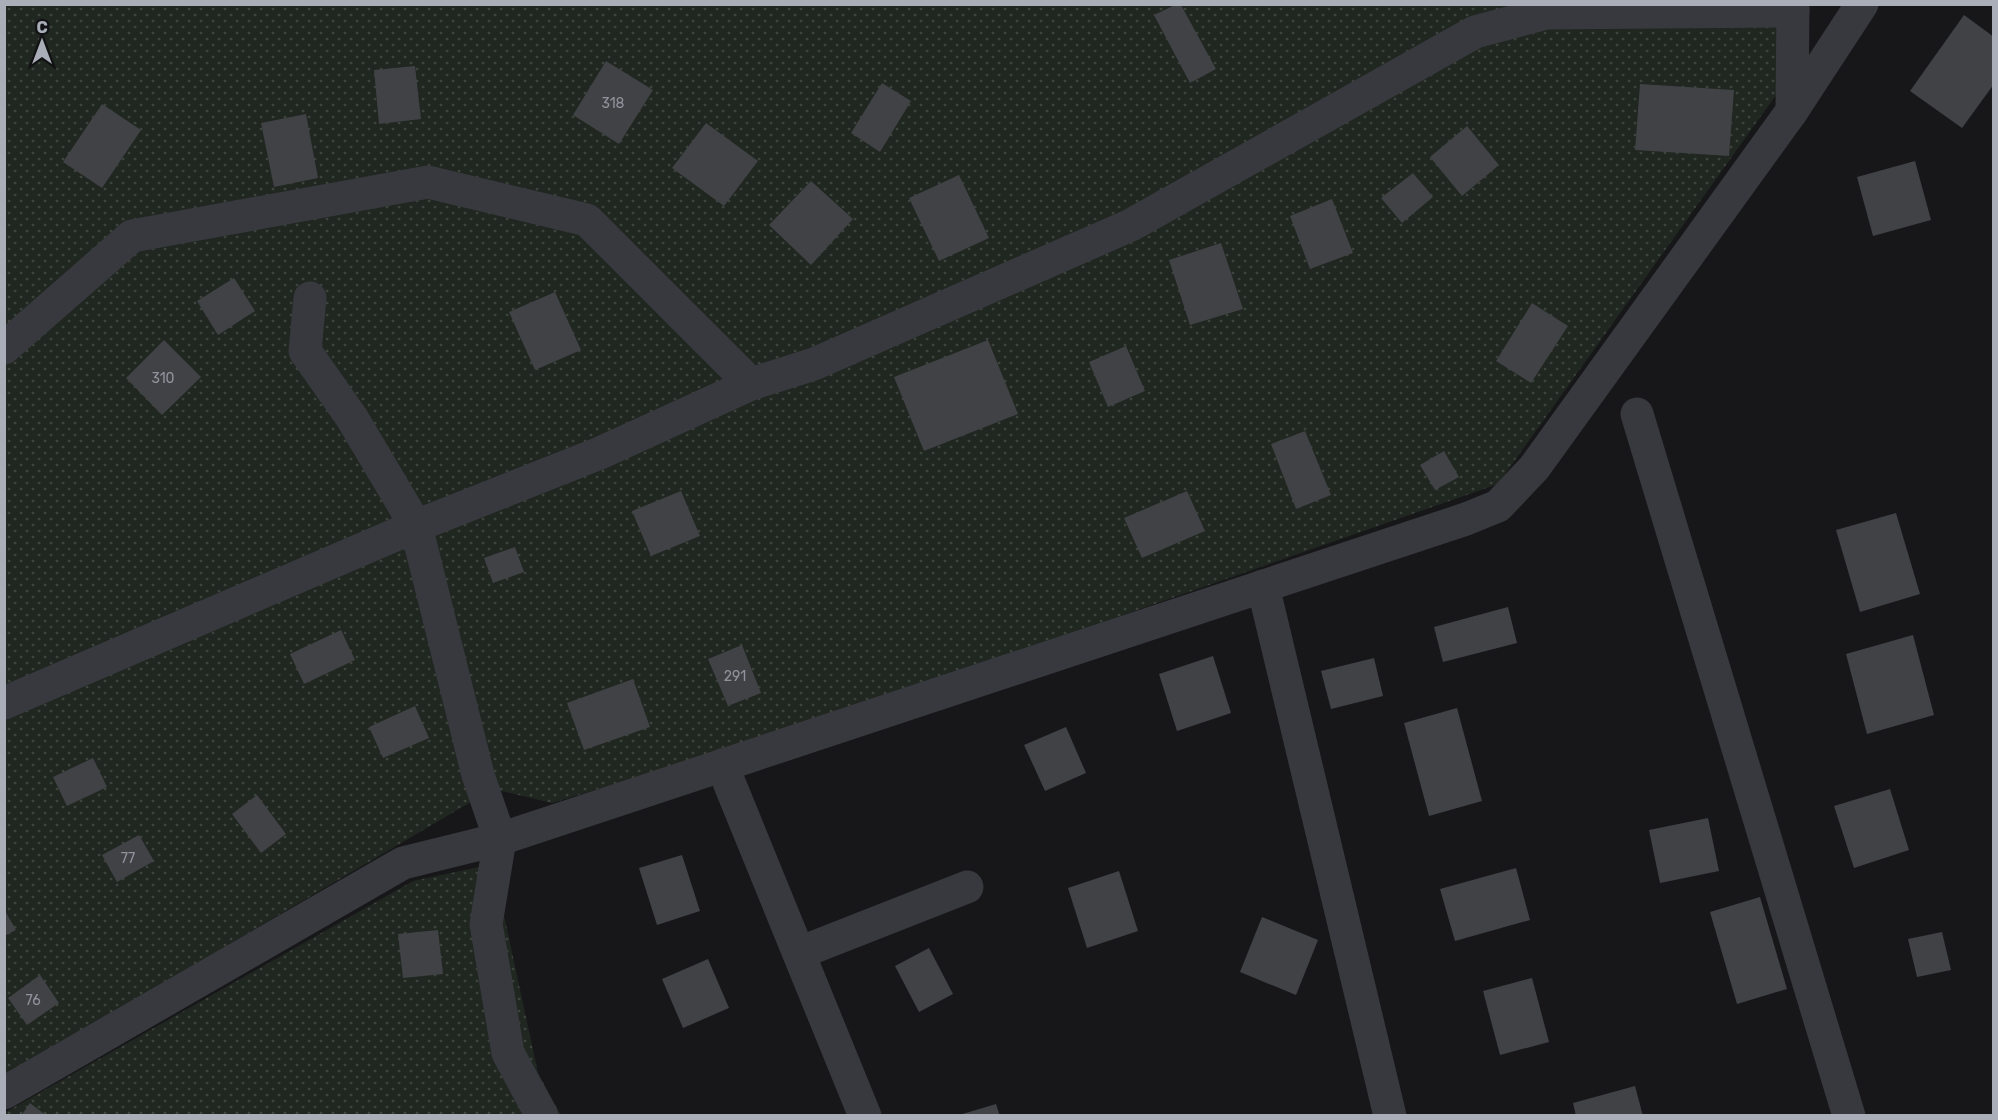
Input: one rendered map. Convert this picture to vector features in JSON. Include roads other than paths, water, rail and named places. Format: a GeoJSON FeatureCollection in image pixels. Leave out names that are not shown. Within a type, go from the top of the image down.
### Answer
{"type":"FeatureCollection","features":[{"type":"Feature","properties":{"kind":"street"},"geometry":{"type":"LineString","coordinates":[[4,1092],[404,863],[500,839],[1467,519],[1498,506],[1534,468],[1792,111],[1862,4]]}},
{"type":"Feature","properties":{"kind":"street"},"geometry":{"type":"LineString","coordinates":[[4,703],[416,525],[600,453],[751,384],[814,364],[1131,225],[1475,32],[1546,13],[1793,8],[1792,111]]}},
{"type":"Feature","properties":{"kind":"street"},"geometry":{"type":"LineString","coordinates":[[4,348],[132,236],[428,182],[587,220],[751,384]]}},
{"type":"Feature","properties":{"kind":"street"},"geometry":{"type":"LineString","coordinates":[[310,298],[305,351],[352,418],[416,525],[478,775],[500,839],[486,924],[508,1053],[542,1116]]}},
{"type":"Feature","properties":{"kind":"street"},"geometry":{"type":"LineString","coordinates":[[1637,414],[1849,1116]]}},
{"type":"Feature","properties":{"kind":"street"},"geometry":{"type":"LineString","coordinates":[[1263,586],[1380,1112]]}},
{"type":"Feature","properties":{"kind":"street"},"geometry":{"type":"LineString","coordinates":[[722,765],[865,1116]]}},
{"type":"Feature","properties":{"kind":"street"},"geometry":{"type":"LineString","coordinates":[[799,953],[967,886]]}}]}
